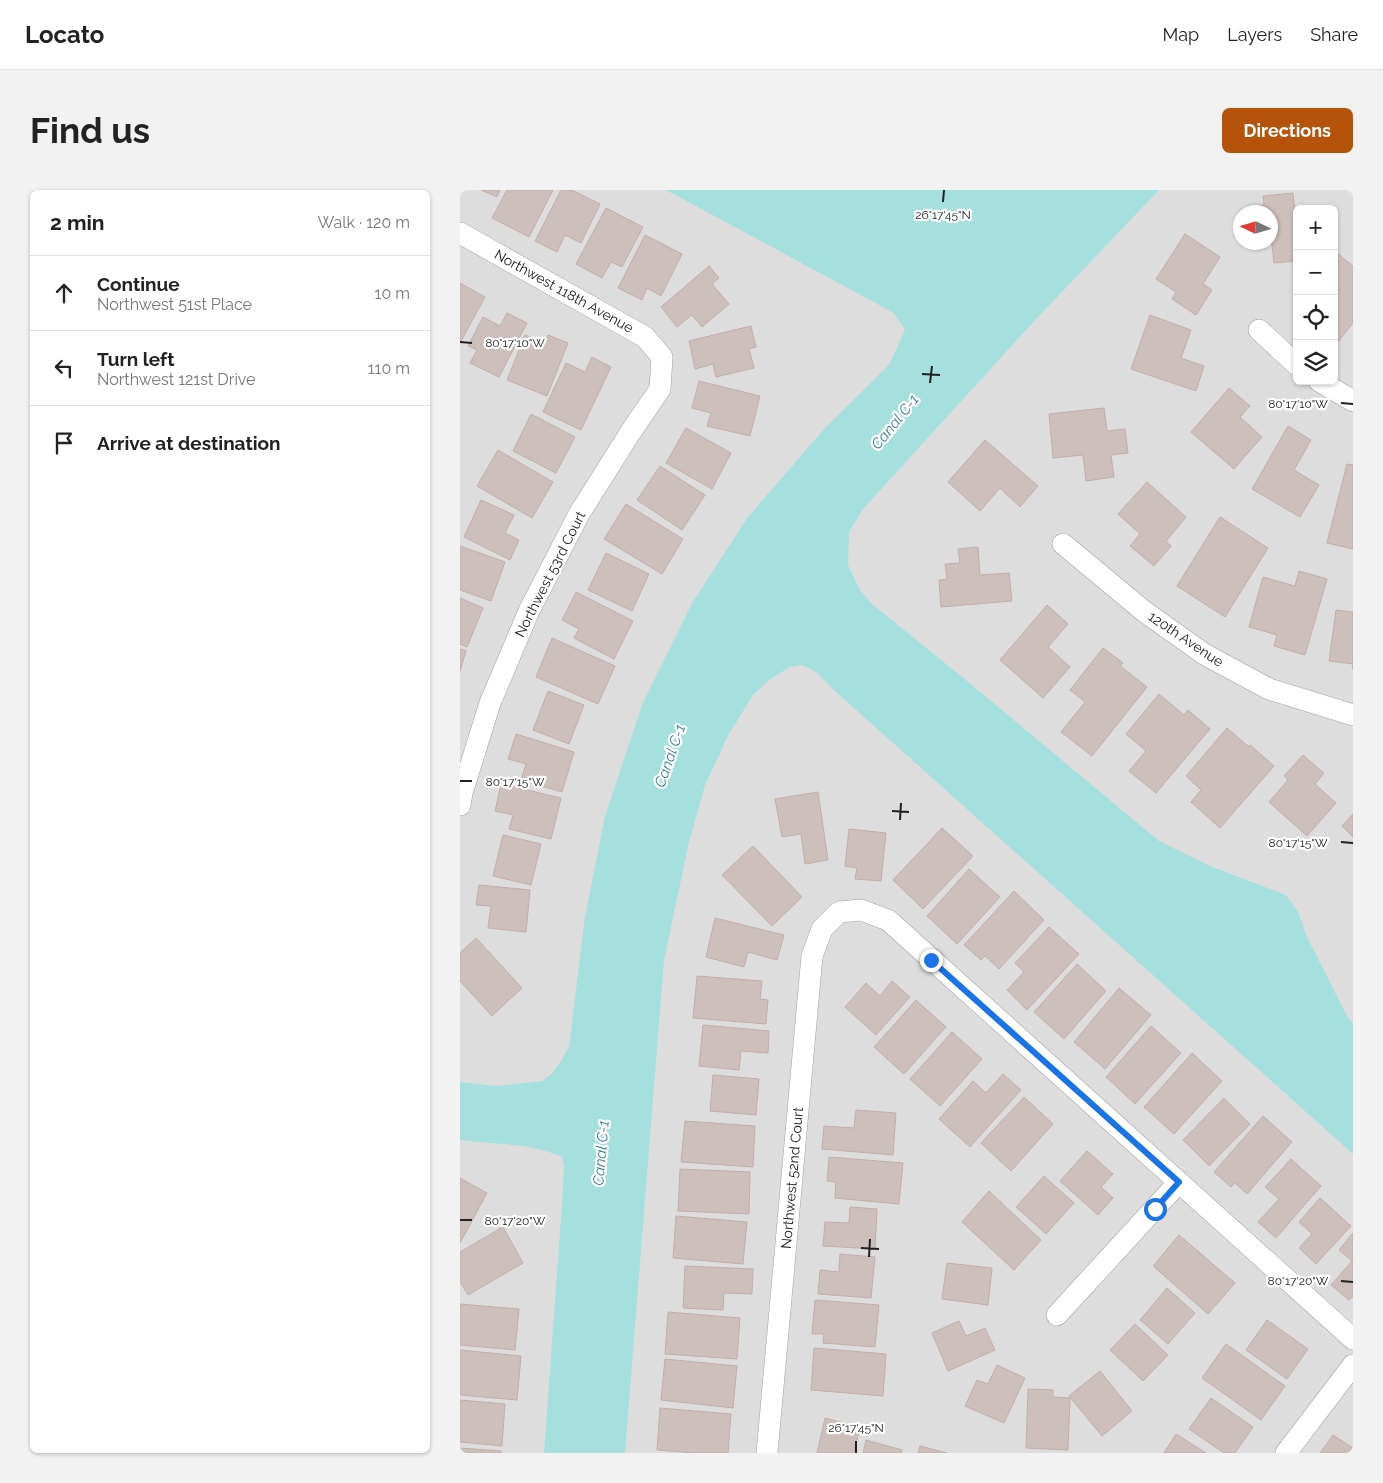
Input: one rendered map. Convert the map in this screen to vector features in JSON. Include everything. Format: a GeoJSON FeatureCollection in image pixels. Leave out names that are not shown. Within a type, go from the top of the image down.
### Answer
{"type":"FeatureCollection","features":[{"type":"Feature","properties":{"kind":"street","name":"Northwest 118th Avenue"},"geometry":{"type":"LineString","coordinates":[[460,233],[645,337],[662,357]]}},
{"type":"Feature","properties":{"kind":"street"},"geometry":{"type":"LineString","coordinates":[[1259,330],[1293,361]]}},
{"type":"Feature","properties":{"kind":"street","name":"Northwest 53rd Court"},"geometry":{"type":"LineString","coordinates":[[460,805],[490,703],[529,611],[579,514],[660,389],[662,357]]}},
{"type":"Feature","properties":{"kind":"street"},"geometry":{"type":"LineString","coordinates":[[1326,385],[1353,401]]}},
{"type":"Feature","properties":{"kind":"street","name":"120th Avenue"},"geometry":{"type":"LineString","coordinates":[[1063,544],[1145,612],[1204,654],[1269,689],[1353,715]]}},
{"type":"Feature","properties":{"kind":"street","name":"Northwest 52nd Court"},"geometry":{"type":"LineString","coordinates":[[767,1453],[812,956],[822,930],[840,912],[861,910],[888,920],[1179,1182]]}},
{"type":"Feature","properties":{"kind":"street"},"geometry":{"type":"LineString","coordinates":[[1057,1315],[1179,1182],[1353,1339]]}},
{"type":"Feature","properties":{"kind":"street"},"geometry":{"type":"LineString","coordinates":[[1286,1453],[1353,1365]]}},
{"type":"Feature","properties":{"kind":"shaded area"},"geometry":{"type":"Polygon","coordinates":[[[460,190],[1353,190],[1353,1453],[460,1453],[460,190]]]}},
{"type":"Feature","properties":{"kind":"water","name":"Canal C-1"},"geometry":{"type":"Polygon","coordinates":[[[666,190],[1159,190],[1037,318],[863,509],[849,532],[848,565],[860,590],[872,604],[1159,841],[1210,866],[1286,895],[1298,912],[1308,939],[1348,1018],[1353,1023],[1353,1154],[836,692],[816,672],[802,665],[790,667],[769,680],[753,695],[729,734],[705,785],[689,842],[664,960],[625,1453],[544,1453],[562,1203],[564,1168],[562,1157],[525,1146],[460,1140],[460,1082],[496,1086],[543,1081],[561,1061],[569,1047],[585,917],[605,816],[642,705],[692,603],[748,517],[826,427],[889,365],[905,330],[894,313],[666,190]]]}},
{"type":"Feature","properties":{"kind":"building"},"geometry":{"type":"Polygon","coordinates":[[[481,190],[500,190],[497,197],[481,190]]]}},
{"type":"Feature","properties":{"kind":"building"},"geometry":{"type":"Polygon","coordinates":[[[507,190],[553,190],[529,237],[492,218],[507,190]]]}},
{"type":"Feature","properties":{"kind":"building"},"geometry":{"type":"Polygon","coordinates":[[[561,190],[572,190],[600,204],[581,243],[565,235],[557,252],[535,241],[561,190]]]}},
{"type":"Feature","properties":{"kind":"building"},"geometry":{"type":"Polygon","coordinates":[[[1293,193],[1293,261],[1274,263],[1272,250],[1278,250],[1278,205],[1264,205],[1263,196],[1293,193]]]}},
{"type":"Feature","properties":{"kind":"building"},"geometry":{"type":"Polygon","coordinates":[[[606,208],[643,227],[622,267],[611,262],[602,278],[576,264],[606,208]]]}},
{"type":"Feature","properties":{"kind":"building"},"geometry":{"type":"Polygon","coordinates":[[[1185,234],[1220,257],[1203,284],[1212,290],[1196,315],[1172,299],[1176,292],[1156,279],[1185,234]]]}},
{"type":"Feature","properties":{"kind":"building"},"geometry":{"type":"Polygon","coordinates":[[[645,235],[682,254],[661,296],[647,288],[642,300],[618,288],[645,235]]]}},
{"type":"Feature","properties":{"kind":"building"},"geometry":{"type":"Polygon","coordinates":[[[1338,254],[1353,266],[1353,323],[1338,342],[1338,254]]]}},
{"type":"Feature","properties":{"kind":"building"},"geometry":{"type":"Polygon","coordinates":[[[709,266],[719,278],[712,284],[729,304],[702,327],[692,315],[677,327],[661,307],[709,266]]]}},
{"type":"Feature","properties":{"kind":"building"},"geometry":{"type":"Polygon","coordinates":[[[460,283],[485,297],[460,343],[460,283]]]}},
{"type":"Feature","properties":{"kind":"building"},"geometry":{"type":"Polygon","coordinates":[[[507,313],[527,323],[499,377],[470,363],[477,350],[468,346],[483,317],[500,326],[507,313]]]}},
{"type":"Feature","properties":{"kind":"building"},"geometry":{"type":"Polygon","coordinates":[[[1150,315],[1191,330],[1181,358],[1204,366],[1196,391],[1131,369],[1150,315]]]}},
{"type":"Feature","properties":{"kind":"building"},"geometry":{"type":"Polygon","coordinates":[[[751,326],[756,347],[749,349],[754,368],[716,377],[713,364],[695,369],[689,341],[751,326]]]}},
{"type":"Feature","properties":{"kind":"building"},"geometry":{"type":"Polygon","coordinates":[[[525,335],[545,343],[548,335],[568,343],[547,396],[507,380],[525,335]]]}},
{"type":"Feature","properties":{"kind":"building"},"geometry":{"type":"Polygon","coordinates":[[[592,357],[611,367],[581,430],[543,412],[566,363],[585,372],[592,357]]]}},
{"type":"Feature","properties":{"kind":"building"},"geometry":{"type":"Polygon","coordinates":[[[699,381],[760,396],[750,436],[707,426],[711,413],[692,408],[699,381]]]}},
{"type":"Feature","properties":{"kind":"building"},"geometry":{"type":"Polygon","coordinates":[[[1229,388],[1250,406],[1240,417],[1262,437],[1234,469],[1191,432],[1229,388]]]}},
{"type":"Feature","properties":{"kind":"building"},"geometry":{"type":"Polygon","coordinates":[[[1104,408],[1107,431],[1125,429],[1128,453],[1111,455],[1114,477],[1086,481],[1083,455],[1053,458],[1049,414],[1104,408]]]}},
{"type":"Feature","properties":{"kind":"building"},"geometry":{"type":"Polygon","coordinates":[[[531,414],[575,437],[556,473],[513,451],[531,414]]]}},
{"type":"Feature","properties":{"kind":"building"},"geometry":{"type":"Polygon","coordinates":[[[1288,426],[1311,440],[1294,470],[1319,485],[1300,517],[1252,489],[1288,426]]]}},
{"type":"Feature","properties":{"kind":"building"},"geometry":{"type":"Polygon","coordinates":[[[686,428],[731,453],[712,489],[666,463],[686,428]]]}},
{"type":"Feature","properties":{"kind":"building"},"geometry":{"type":"Polygon","coordinates":[[[985,440],[1038,486],[1020,507],[1000,488],[980,511],[948,482],[985,440]]]}},
{"type":"Feature","properties":{"kind":"building"},"geometry":{"type":"Polygon","coordinates":[[[498,450],[553,482],[532,518],[477,486],[498,450]]]}},
{"type":"Feature","properties":{"kind":"building"},"geometry":{"type":"Polygon","coordinates":[[[1347,464],[1353,465],[1353,549],[1327,543],[1347,464]]]}},
{"type":"Feature","properties":{"kind":"building"},"geometry":{"type":"Polygon","coordinates":[[[660,466],[705,495],[682,530],[637,500],[660,466]]]}},
{"type":"Feature","properties":{"kind":"building"},"geometry":{"type":"Polygon","coordinates":[[[1147,482],[1186,517],[1166,541],[1171,546],[1154,566],[1130,546],[1140,534],[1118,514],[1147,482]]]}},
{"type":"Feature","properties":{"kind":"building"},"geometry":{"type":"Polygon","coordinates":[[[481,500],[514,515],[505,533],[519,540],[510,560],[464,537],[481,500]]]}},
{"type":"Feature","properties":{"kind":"building"},"geometry":{"type":"Polygon","coordinates":[[[626,504],[683,539],[662,574],[604,539],[626,504]]]}},
{"type":"Feature","properties":{"kind":"building"},"geometry":{"type":"Polygon","coordinates":[[[1220,517],[1268,548],[1225,617],[1177,586],[1220,517]]]}},
{"type":"Feature","properties":{"kind":"building"},"geometry":{"type":"Polygon","coordinates":[[[460,546],[505,562],[491,601],[460,590],[460,546]]]}},
{"type":"Feature","properties":{"kind":"building"},"geometry":{"type":"Polygon","coordinates":[[[978,547],[980,575],[1009,573],[1012,601],[941,607],[939,580],[947,579],[945,564],[960,563],[958,549],[978,547]]]}},
{"type":"Feature","properties":{"kind":"building"},"geometry":{"type":"Polygon","coordinates":[[[606,553],[649,574],[632,611],[588,590],[606,553]]]}},
{"type":"Feature","properties":{"kind":"building"},"geometry":{"type":"Polygon","coordinates":[[[1299,571],[1327,579],[1305,655],[1274,646],[1277,635],[1249,627],[1263,577],[1295,586],[1299,571]]]}},
{"type":"Feature","properties":{"kind":"building"},"geometry":{"type":"Polygon","coordinates":[[[576,592],[633,621],[614,659],[574,638],[579,629],[562,620],[576,592]]]}},
{"type":"Feature","properties":{"kind":"building"},"geometry":{"type":"Polygon","coordinates":[[[460,598],[483,608],[467,647],[460,644],[460,598]]]}},
{"type":"Feature","properties":{"kind":"building"},"geometry":{"type":"Polygon","coordinates":[[[1047,605],[1068,624],[1048,647],[1070,667],[1043,698],[1000,660],[1047,605]]]}},
{"type":"Feature","properties":{"kind":"building"},"geometry":{"type":"Polygon","coordinates":[[[1336,610],[1353,612],[1353,664],[1329,661],[1336,610]]]}},
{"type":"Feature","properties":{"kind":"building"},"geometry":{"type":"Polygon","coordinates":[[[552,638],[615,666],[598,704],[536,677],[552,638]]]}},
{"type":"Feature","properties":{"kind":"building"},"geometry":{"type":"Polygon","coordinates":[[[1103,648],[1123,663],[1120,666],[1147,687],[1092,756],[1061,732],[1085,702],[1070,690],[1103,648]]]}},
{"type":"Feature","properties":{"kind":"building"},"geometry":{"type":"Polygon","coordinates":[[[460,649],[466,651],[460,671],[460,649]]]}},
{"type":"Feature","properties":{"kind":"building"},"geometry":{"type":"Polygon","coordinates":[[[548,691],[584,705],[569,744],[533,730],[548,691]]]}},
{"type":"Feature","properties":{"kind":"building"},"geometry":{"type":"Polygon","coordinates":[[[1159,694],[1184,715],[1188,710],[1210,729],[1156,793],[1129,771],[1146,751],[1126,734],[1159,694]]]}},
{"type":"Feature","properties":{"kind":"building"},"geometry":{"type":"Polygon","coordinates":[[[1227,728],[1274,766],[1220,828],[1191,802],[1201,790],[1186,776],[1227,728]]]}},
{"type":"Feature","properties":{"kind":"building"},"geometry":{"type":"Polygon","coordinates":[[[516,734],[574,752],[562,792],[521,780],[526,764],[508,759],[516,734]]]}},
{"type":"Feature","properties":{"kind":"building"},"geometry":{"type":"Polygon","coordinates":[[[1303,755],[1324,773],[1315,784],[1336,803],[1307,836],[1269,802],[1288,780],[1284,776],[1303,755]]]}},
{"type":"Feature","properties":{"kind":"building"},"geometry":{"type":"Polygon","coordinates":[[[501,784],[561,798],[551,839],[509,829],[513,815],[495,811],[501,784]]]}},
{"type":"Feature","properties":{"kind":"building"},"geometry":{"type":"Polygon","coordinates":[[[818,792],[828,860],[805,864],[801,834],[782,837],[775,799],[818,792]]]}},
{"type":"Feature","properties":{"kind":"building"},"geometry":{"type":"Polygon","coordinates":[[[1353,814],[1353,837],[1342,826],[1353,814]]]}},
{"type":"Feature","properties":{"kind":"building"},"geometry":{"type":"Polygon","coordinates":[[[942,828],[973,856],[923,909],[893,880],[942,828]]]}},
{"type":"Feature","properties":{"kind":"building"},"geometry":{"type":"Polygon","coordinates":[[[849,829],[886,833],[881,881],[855,879],[857,868],[845,866],[849,829]]]}},
{"type":"Feature","properties":{"kind":"building"},"geometry":{"type":"Polygon","coordinates":[[[503,835],[541,844],[531,885],[493,876],[503,835]]]}},
{"type":"Feature","properties":{"kind":"building"},"geometry":{"type":"Polygon","coordinates":[[[753,846],[802,897],[772,926],[722,875],[753,846]]]}},
{"type":"Feature","properties":{"kind":"building"},"geometry":{"type":"Polygon","coordinates":[[[969,869],[1000,897],[957,944],[927,916],[969,869]]]}},
{"type":"Feature","properties":{"kind":"building"},"geometry":{"type":"Polygon","coordinates":[[[479,885],[530,890],[526,932],[488,928],[491,906],[476,905],[479,885]]]}},
{"type":"Feature","properties":{"kind":"building"},"geometry":{"type":"Polygon","coordinates":[[[1014,891],[1044,920],[999,969],[985,956],[981,960],[964,945],[1014,891]]]}},
{"type":"Feature","properties":{"kind":"building"},"geometry":{"type":"Polygon","coordinates":[[[715,918],[784,935],[777,960],[748,952],[744,967],[706,957],[715,918]]]}},
{"type":"Feature","properties":{"kind":"building"},"geometry":{"type":"Polygon","coordinates":[[[1049,927],[1079,954],[1027,1010],[1007,990],[1024,972],[1015,963],[1049,927]]]}},
{"type":"Feature","properties":{"kind":"building"},"geometry":{"type":"Polygon","coordinates":[[[476,938],[522,988],[492,1016],[460,981],[460,953],[476,938]]]}},
{"type":"Feature","properties":{"kind":"building"},"geometry":{"type":"Polygon","coordinates":[[[1077,964],[1106,991],[1064,1039],[1034,1012],[1077,964]]]}},
{"type":"Feature","properties":{"kind":"building"},"geometry":{"type":"Polygon","coordinates":[[[697,976],[762,981],[760,999],[768,1000],[766,1024],[693,1018],[697,976]]]}},
{"type":"Feature","properties":{"kind":"building"},"geometry":{"type":"Polygon","coordinates":[[[892,981],[910,997],[876,1035],[845,1007],[866,983],[880,996],[892,981]]]}},
{"type":"Feature","properties":{"kind":"building"},"geometry":{"type":"Polygon","coordinates":[[[1119,988],[1151,1015],[1105,1069],[1074,1042],[1119,988]]]}},
{"type":"Feature","properties":{"kind":"building"},"geometry":{"type":"Polygon","coordinates":[[[916,1000],[946,1027],[904,1074],[874,1047],[916,1000]]]}},
{"type":"Feature","properties":{"kind":"building"},"geometry":{"type":"Polygon","coordinates":[[[703,1025],[769,1031],[768,1053],[741,1051],[739,1070],[699,1066],[703,1025]]]}},
{"type":"Feature","properties":{"kind":"building"},"geometry":{"type":"Polygon","coordinates":[[[1151,1026],[1181,1053],[1135,1104],[1106,1077],[1151,1026]]]}},
{"type":"Feature","properties":{"kind":"building"},"geometry":{"type":"Polygon","coordinates":[[[952,1032],[982,1059],[940,1106],[910,1079],[952,1032]]]}},
{"type":"Feature","properties":{"kind":"building"},"geometry":{"type":"Polygon","coordinates":[[[1192,1053],[1222,1081],[1174,1134],[1144,1107],[1192,1053]]]}},
{"type":"Feature","properties":{"kind":"building"},"geometry":{"type":"Polygon","coordinates":[[[1003,1074],[1021,1090],[970,1147],[939,1119],[973,1081],[986,1093],[1003,1074]]]}},
{"type":"Feature","properties":{"kind":"building"},"geometry":{"type":"Polygon","coordinates":[[[713,1075],[759,1079],[756,1115],[710,1111],[713,1075]]]}},
{"type":"Feature","properties":{"kind":"building"},"geometry":{"type":"Polygon","coordinates":[[[1024,1097],[1053,1124],[1011,1171],[981,1143],[1024,1097]]]}},
{"type":"Feature","properties":{"kind":"building"},"geometry":{"type":"Polygon","coordinates":[[[1224,1098],[1250,1124],[1209,1166],[1183,1140],[1224,1098]]]}},
{"type":"Feature","properties":{"kind":"building"},"geometry":{"type":"Polygon","coordinates":[[[856,1110],[896,1113],[893,1155],[822,1149],[824,1126],[854,1128],[856,1110]]]}},
{"type":"Feature","properties":{"kind":"building"},"geometry":{"type":"Polygon","coordinates":[[[1263,1116],[1292,1142],[1247,1194],[1235,1183],[1231,1187],[1214,1172],[1263,1116]]]}},
{"type":"Feature","properties":{"kind":"building"},"geometry":{"type":"Polygon","coordinates":[[[685,1121],[755,1126],[753,1167],[681,1162],[685,1121]]]}},
{"type":"Feature","properties":{"kind":"building"},"geometry":{"type":"Polygon","coordinates":[[[1087,1151],[1113,1174],[1101,1187],[1113,1198],[1098,1215],[1060,1181],[1087,1151]]]}},
{"type":"Feature","properties":{"kind":"building"},"geometry":{"type":"Polygon","coordinates":[[[829,1157],[903,1163],[899,1204],[835,1198],[836,1182],[827,1181],[829,1157]]]}},
{"type":"Feature","properties":{"kind":"building"},"geometry":{"type":"Polygon","coordinates":[[[1291,1159],[1321,1186],[1276,1238],[1258,1222],[1279,1199],[1265,1187],[1291,1159]]]}},
{"type":"Feature","properties":{"kind":"building"},"geometry":{"type":"Polygon","coordinates":[[[680,1169],[750,1172],[749,1214],[678,1211],[680,1169]]]}},
{"type":"Feature","properties":{"kind":"building"},"geometry":{"type":"Polygon","coordinates":[[[1044,1176],[1074,1203],[1046,1234],[1016,1207],[1044,1176]]]}},
{"type":"Feature","properties":{"kind":"building"},"geometry":{"type":"Polygon","coordinates":[[[460,1178],[487,1193],[460,1243],[460,1178]]]}},
{"type":"Feature","properties":{"kind":"building"},"geometry":{"type":"Polygon","coordinates":[[[989,1191],[1041,1240],[1014,1270],[962,1222],[989,1191]]]}},
{"type":"Feature","properties":{"kind":"building"},"geometry":{"type":"Polygon","coordinates":[[[1320,1198],[1351,1226],[1316,1264],[1299,1248],[1312,1234],[1299,1222],[1320,1198]]]}},
{"type":"Feature","properties":{"kind":"building"},"geometry":{"type":"Polygon","coordinates":[[[850,1207],[877,1209],[875,1249],[823,1246],[825,1222],[849,1223],[850,1207]]]}},
{"type":"Feature","properties":{"kind":"building"},"geometry":{"type":"Polygon","coordinates":[[[676,1216],[747,1222],[743,1264],[673,1258],[676,1216]]]}},
{"type":"Feature","properties":{"kind":"building"},"geometry":{"type":"Polygon","coordinates":[[[503,1227],[523,1263],[468,1295],[460,1282],[460,1252],[503,1227]]]}},
{"type":"Feature","properties":{"kind":"building"},"geometry":{"type":"Polygon","coordinates":[[[1353,1233],[1353,1296],[1349,1300],[1331,1285],[1352,1261],[1339,1250],[1353,1233]]]}},
{"type":"Feature","properties":{"kind":"building"},"geometry":{"type":"Polygon","coordinates":[[[1179,1235],[1235,1283],[1208,1314],[1153,1266],[1179,1235]]]}},
{"type":"Feature","properties":{"kind":"building"},"geometry":{"type":"Polygon","coordinates":[[[840,1254],[875,1257],[871,1298],[818,1294],[820,1270],[839,1272],[840,1254]]]}},
{"type":"Feature","properties":{"kind":"building"},"geometry":{"type":"Polygon","coordinates":[[[947,1263],[992,1268],[988,1305],[942,1299],[947,1263]]]}},
{"type":"Feature","properties":{"kind":"building"},"geometry":{"type":"Polygon","coordinates":[[[685,1266],[753,1269],[752,1294],[724,1293],[723,1310],[683,1308],[685,1266]]]}},
{"type":"Feature","properties":{"kind":"building"},"geometry":{"type":"Polygon","coordinates":[[[1167,1288],[1195,1313],[1168,1344],[1140,1320],[1167,1288]]]}},
{"type":"Feature","properties":{"kind":"building"},"geometry":{"type":"Polygon","coordinates":[[[815,1300],[879,1305],[875,1347],[823,1343],[824,1334],[812,1334],[815,1300]]]}},
{"type":"Feature","properties":{"kind":"building"},"geometry":{"type":"Polygon","coordinates":[[[460,1304],[519,1309],[515,1350],[460,1345],[460,1304]]]}},
{"type":"Feature","properties":{"kind":"building"},"geometry":{"type":"Polygon","coordinates":[[[668,1312],[740,1318],[737,1359],[665,1354],[668,1312]]]}},
{"type":"Feature","properties":{"kind":"building"},"geometry":{"type":"Polygon","coordinates":[[[1267,1320],[1308,1349],[1287,1379],[1246,1350],[1267,1320]]]}},
{"type":"Feature","properties":{"kind":"building"},"geometry":{"type":"Polygon","coordinates":[[[959,1321],[966,1336],[985,1328],[995,1350],[948,1371],[932,1333],[959,1321]]]}},
{"type":"Feature","properties":{"kind":"building"},"geometry":{"type":"Polygon","coordinates":[[[1135,1324],[1168,1355],[1143,1381],[1110,1350],[1135,1324]]]}},
{"type":"Feature","properties":{"kind":"building"},"geometry":{"type":"Polygon","coordinates":[[[1226,1344],[1285,1386],[1261,1420],[1202,1378],[1226,1344]]]}},
{"type":"Feature","properties":{"kind":"building"},"geometry":{"type":"Polygon","coordinates":[[[814,1348],[886,1354],[883,1396],[811,1390],[814,1348]]]}},
{"type":"Feature","properties":{"kind":"building"},"geometry":{"type":"Polygon","coordinates":[[[460,1350],[521,1356],[517,1400],[460,1395],[460,1350]]]}},
{"type":"Feature","properties":{"kind":"building"},"geometry":{"type":"Polygon","coordinates":[[[665,1359],[737,1366],[733,1408],[661,1400],[665,1359]]]}},
{"type":"Feature","properties":{"kind":"building"},"geometry":{"type":"Polygon","coordinates":[[[997,1365],[1025,1378],[1004,1423],[965,1406],[977,1380],[988,1384],[997,1365]]]}},
{"type":"Feature","properties":{"kind":"building"},"geometry":{"type":"Polygon","coordinates":[[[1100,1371],[1132,1411],[1102,1436],[1069,1396],[1100,1371]]]}},
{"type":"Feature","properties":{"kind":"building"},"geometry":{"type":"Polygon","coordinates":[[[1028,1389],[1053,1390],[1053,1397],[1070,1398],[1068,1450],[1026,1448],[1028,1389]]]}},
{"type":"Feature","properties":{"kind":"building"},"geometry":{"type":"Polygon","coordinates":[[[1211,1398],[1253,1427],[1235,1453],[1224,1453],[1189,1429],[1211,1398]]]}},
{"type":"Feature","properties":{"kind":"building"},"geometry":{"type":"Polygon","coordinates":[[[460,1400],[505,1404],[502,1446],[460,1442],[460,1400]]]}},
{"type":"Feature","properties":{"kind":"building"},"geometry":{"type":"Polygon","coordinates":[[[660,1408],[731,1414],[728,1453],[657,1450],[660,1408]]]}},
{"type":"Feature","properties":{"kind":"building"},"geometry":{"type":"Polygon","coordinates":[[[825,1418],[860,1427],[854,1453],[817,1453],[825,1418]]]}},
{"type":"Feature","properties":{"kind":"building"},"geometry":{"type":"Polygon","coordinates":[[[1176,1434],[1206,1453],[1164,1453],[1176,1434]]]}},
{"type":"Feature","properties":{"kind":"building"},"geometry":{"type":"Polygon","coordinates":[[[1333,1435],[1353,1448],[1353,1453],[1320,1453],[1333,1435]]]}},
{"type":"Feature","properties":{"kind":"building"},"geometry":{"type":"Polygon","coordinates":[[[866,1440],[902,1450],[901,1453],[863,1453],[866,1440]]]}},
{"type":"Feature","properties":{"kind":"building"},"geometry":{"type":"Polygon","coordinates":[[[920,1446],[947,1453],[918,1453],[920,1446]]]}},
{"type":"Feature","properties":{"kind":"building"},"geometry":{"type":"Polygon","coordinates":[[[460,1448],[501,1451],[501,1453],[460,1453],[460,1448]]]}},
{"type":"Feature","properties":{"kind":"route"},"geometry":{"type":"LineString","coordinates":[[931,960],[1179,1182],[1155,1209]]}}]}
